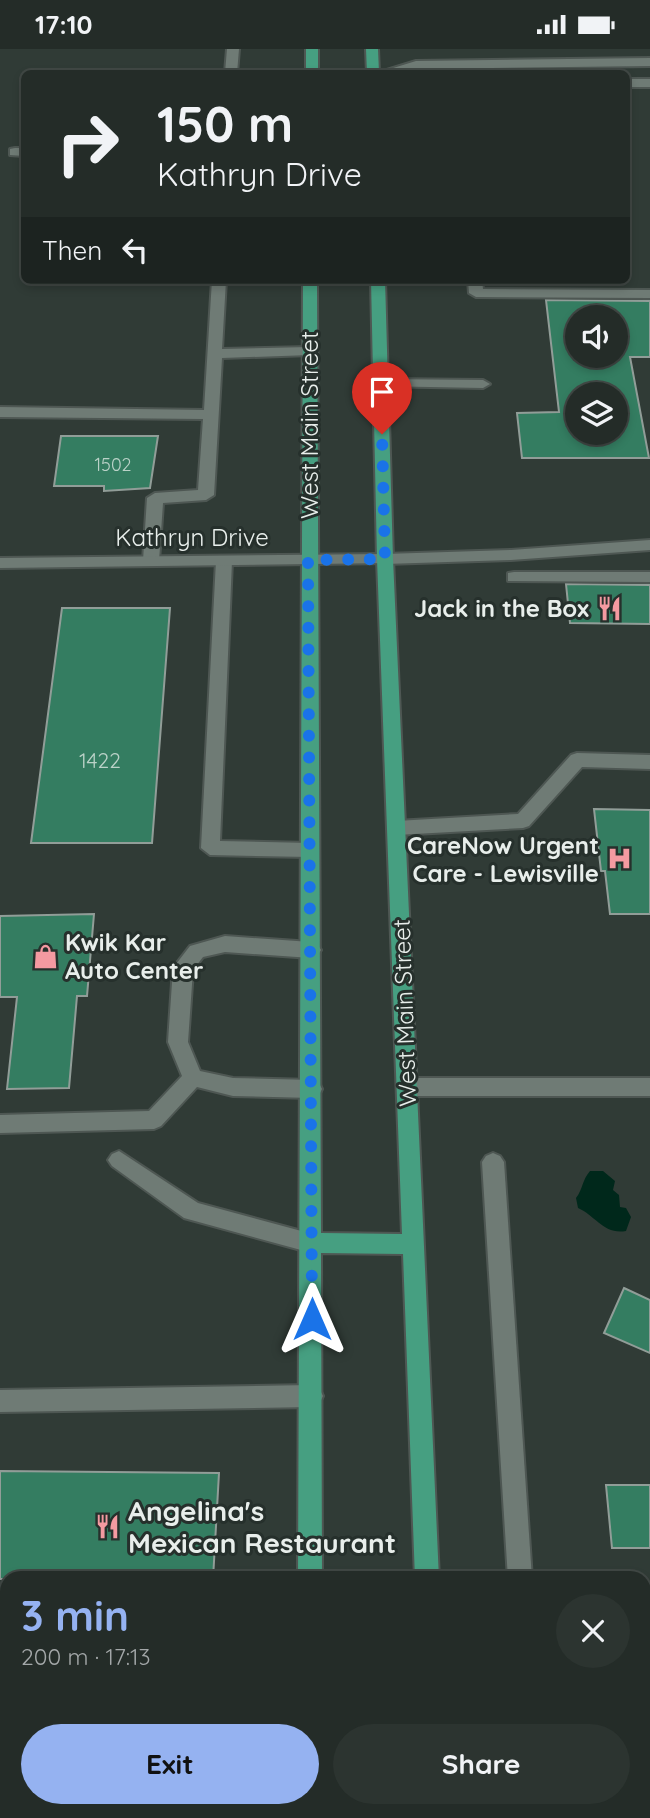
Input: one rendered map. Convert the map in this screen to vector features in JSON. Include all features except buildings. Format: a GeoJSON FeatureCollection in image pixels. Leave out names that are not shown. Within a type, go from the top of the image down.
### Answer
{"type":"FeatureCollection","features":[{"type":"Feature","properties":{"kind":"main road"},"geometry":{"type":"LineString","coordinates":[[312,49],[312,70]]}},
{"type":"Feature","properties":{"kind":"main road"},"geometry":{"type":"LineString","coordinates":[[372,49],[373,70]]}},
{"type":"Feature","properties":{"kind":"main road","name":"West Main Street"},"geometry":{"type":"LineString","coordinates":[[310,284],[310,1571]]}},
{"type":"Feature","properties":{"kind":"main road","name":"West Main Street"},"geometry":{"type":"LineString","coordinates":[[378,284],[385,559],[427,1571]]}},
{"type":"Feature","properties":{"kind":"main road"},"geometry":{"type":"LineString","coordinates":[[312,1243],[414,1244]]}},
{"type":"Feature","properties":{"kind":"street"},"geometry":{"type":"LineString","coordinates":[[231,70],[233,49]]}},
{"type":"Feature","properties":{"kind":"street"},"geometry":{"type":"LineString","coordinates":[[395,70],[416,65],[557,68],[650,62]]}},
{"type":"Feature","properties":{"kind":"street"},"geometry":{"type":"LineString","coordinates":[[630,83],[650,83]]}},
{"type":"Feature","properties":{"kind":"street"},"geometry":{"type":"LineString","coordinates":[[151,561],[155,498],[206,495],[219,284]]}},
{"type":"Feature","properties":{"kind":"street"},"geometry":{"type":"LineString","coordinates":[[475,284],[476,293],[650,294]]}},
{"type":"Feature","properties":{"kind":"street"},"geometry":{"type":"LineString","coordinates":[[215,354],[310,351]]}},
{"type":"Feature","properties":{"kind":"street"},"geometry":{"type":"LineString","coordinates":[[381,383],[482,384]]}},
{"type":"Feature","properties":{"kind":"street"},"geometry":{"type":"LineString","coordinates":[[0,412],[210,415]]}},
{"type":"Feature","properties":{"kind":"street","name":"Kathryn Drive"},"geometry":{"type":"LineString","coordinates":[[0,563],[385,559],[511,555],[650,545]]}},
{"type":"Feature","properties":{"kind":"street"},"geometry":{"type":"LineString","coordinates":[[224,561],[211,848],[310,850]]}},
{"type":"Feature","properties":{"kind":"street"},"geometry":{"type":"LineString","coordinates":[[397,828],[523,821],[576,760],[650,762]]}},
{"type":"Feature","properties":{"kind":"street"},"geometry":{"type":"LineString","coordinates":[[193,1078],[178,1042],[183,968],[197,951],[225,944],[311,950]]}},
{"type":"Feature","properties":{"kind":"street"},"geometry":{"type":"LineString","coordinates":[[193,1078],[233,1087],[312,1089]]}},
{"type":"Feature","properties":{"kind":"street"},"geometry":{"type":"LineString","coordinates":[[0,1124],[154,1120],[193,1078]]}},
{"type":"Feature","properties":{"kind":"street"},"geometry":{"type":"LineString","coordinates":[[407,1087],[650,1087]]}},
{"type":"Feature","properties":{"kind":"street"},"geometry":{"type":"LineString","coordinates":[[119,1160],[192,1210],[312,1243]]}},
{"type":"Feature","properties":{"kind":"street"},"geometry":{"type":"LineString","coordinates":[[493,1162],[519,1571]]}},
{"type":"Feature","properties":{"kind":"street"},"geometry":{"type":"LineString","coordinates":[[0,1401],[311,1396]]}},
{"type":"Feature","properties":{"kind":"lane"},"geometry":{"type":"LineString","coordinates":[[514,577],[650,577]]}},
{"type":"Feature","properties":{"kind":"shaded area"},"geometry":{"type":"Polygon","coordinates":[[[590,1171],[603,1171],[615,1181],[613,1190],[619,1195],[620,1207],[626,1208],[631,1217],[626,1231],[606,1228],[578,1208],[576,1198],[590,1171]]]}},
{"type":"Feature","properties":{"kind":"place","name":"Jack in the Box"},"geometry":{"type":"Point","coordinates":[609,608]}},
{"type":"Feature","properties":{"kind":"place","name":"CareNow Urgent Care - Lewisville"},"geometry":{"type":"Point","coordinates":[619,859]}},
{"type":"Feature","properties":{"kind":"place","name":"Kwik Kar Auto Center"},"geometry":{"type":"Point","coordinates":[45,956]}},
{"type":"Feature","properties":{"kind":"place","name":"Angelina's Mexican Restaurant"},"geometry":{"type":"Point","coordinates":[108,1526]}},
{"type":"Feature","properties":{"kind":"route"},"geometry":{"type":"LineString","coordinates":[[312,1319],[308,560],[385,559],[382,434]]}}]}
